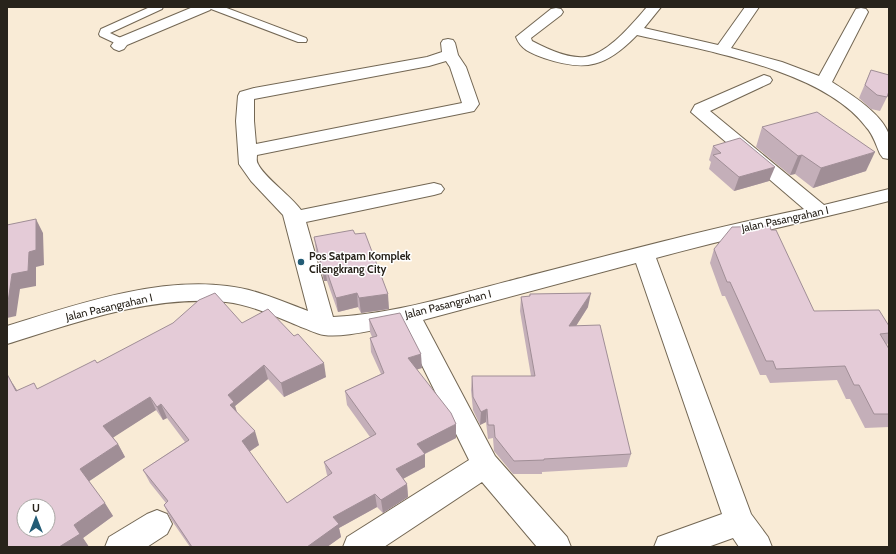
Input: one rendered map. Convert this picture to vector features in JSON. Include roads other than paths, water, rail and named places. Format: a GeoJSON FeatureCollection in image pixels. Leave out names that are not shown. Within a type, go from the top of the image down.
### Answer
{"type":"FeatureCollection","features":[{"type":"Feature","properties":{"kind":"street"},"geometry":{"type":"LineString","coordinates":[[120,44],[205,7]]}},
{"type":"Feature","properties":{"kind":"street"},"geometry":{"type":"LineString","coordinates":[[556,12],[523,37],[526,44],[556,56],[576,61],[587,61],[610,51],[634,30],[654,7]]}},
{"type":"Feature","properties":{"kind":"street"},"geometry":{"type":"LineString","coordinates":[[722,50],[752,7]]}},
{"type":"Feature","properties":{"kind":"street"},"geometry":{"type":"LineString","coordinates":[[822,84],[861,12]]}},
{"type":"Feature","properties":{"kind":"street"},"geometry":{"type":"LineString","coordinates":[[634,30],[722,50],[782,68],[822,84],[856,108],[873,123],[889,154]]}},
{"type":"Feature","properties":{"kind":"street"},"geometry":{"type":"LineString","coordinates":[[247,151],[468,107],[470,104],[458,67],[449,49],[429,61],[250,94],[246,96],[245,121],[247,151],[248,164],[251,170],[293,213],[324,326]]}},
{"type":"Feature","properties":{"kind":"street"},"geometry":{"type":"LineString","coordinates":[[764,80],[701,109],[700,112],[820,212]]}},
{"type":"Feature","properties":{"kind":"street"},"geometry":{"type":"LineString","coordinates":[[294,218],[434,189]]}},
{"type":"Feature","properties":{"kind":"street","name":"Jalan Pasangrahan I"},"geometry":{"type":"LineString","coordinates":[[7,335],[90,310],[147,297],[193,293],[227,294],[255,300],[324,326],[347,325],[409,315],[734,230],[820,212],[889,195]]}},
{"type":"Feature","properties":{"kind":"street"},"geometry":{"type":"LineString","coordinates":[[644,254],[739,522],[757,547]]}},
{"type":"Feature","properties":{"kind":"street"},"geometry":{"type":"LineString","coordinates":[[409,315],[485,465],[556,547]]}},
{"type":"Feature","properties":{"kind":"street"},"geometry":{"type":"LineString","coordinates":[[358,547],[485,465]]}},
{"type":"Feature","properties":{"kind":"street"},"geometry":{"type":"LineString","coordinates":[[668,547],[739,522]]}},
{"type":"Feature","properties":{"kind":"street"},"geometry":{"type":"LineString","coordinates":[[120,547],[157,524]]}},
{"type":"Feature","properties":{"kind":"lane"},"geometry":{"type":"LineString","coordinates":[[120,44],[104,34],[105,31],[158,7]]}},
{"type":"Feature","properties":{"kind":"lane"},"geometry":{"type":"LineString","coordinates":[[215,7],[302,40]]}},
{"type":"Feature","properties":{"kind":"place","name":"Pos Satpam Komplek Cilengkrang City"},"geometry":{"type":"Point","coordinates":[301,262]}}]}
